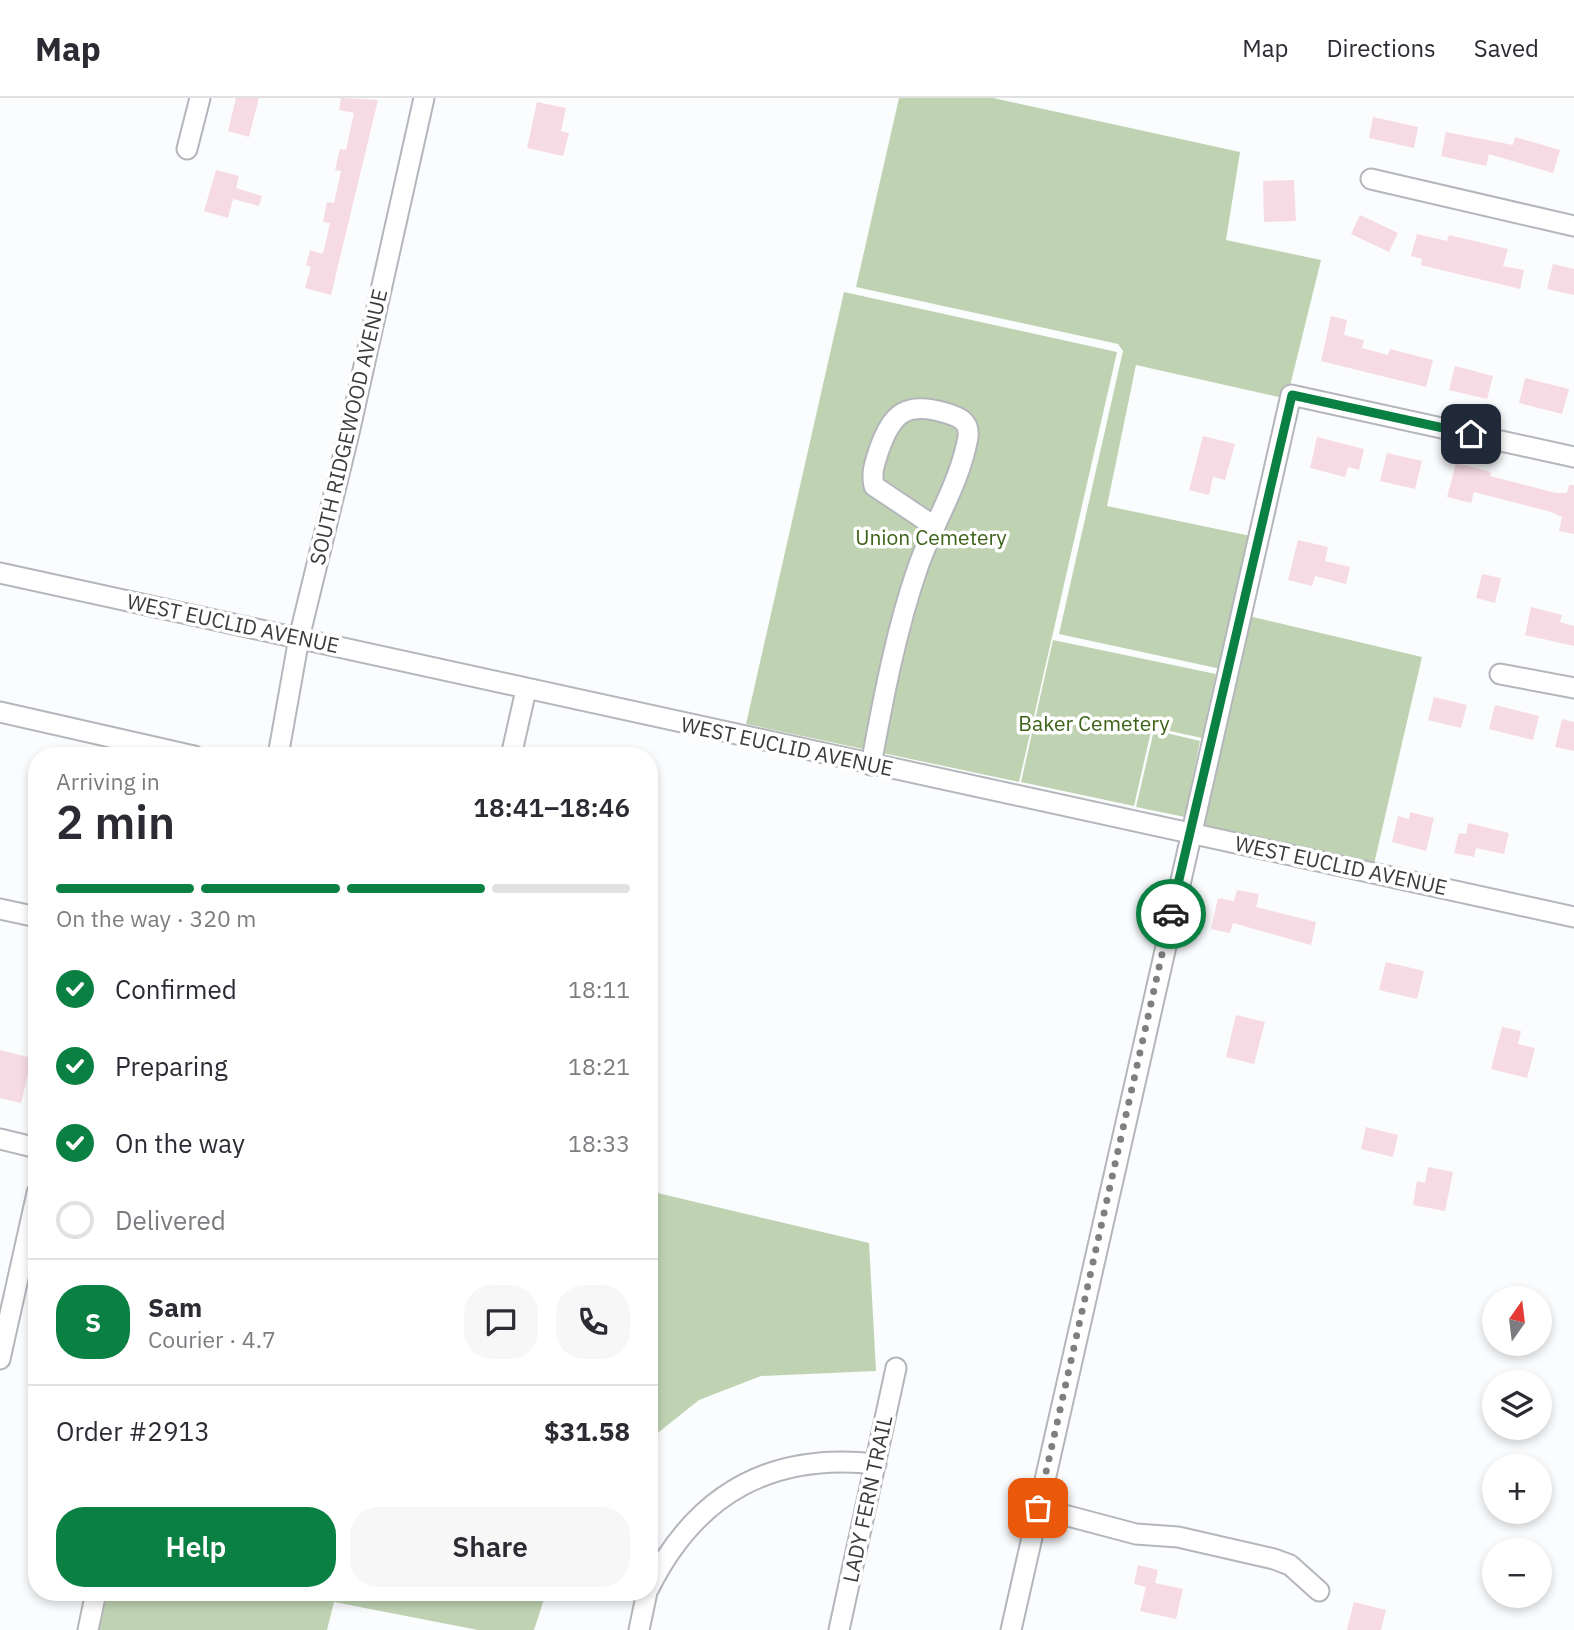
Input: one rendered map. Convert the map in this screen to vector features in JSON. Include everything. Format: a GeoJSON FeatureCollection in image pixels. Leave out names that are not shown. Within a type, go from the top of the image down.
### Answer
{"type":"FeatureCollection","features":[{"type":"Feature","properties":{"kind":"street"},"geometry":{"type":"LineString","coordinates":[[187,149],[200,98]]}},
{"type":"Feature","properties":{"kind":"street","name":"SOUTH RIDGEWOOD AVENUE"},"geometry":{"type":"LineString","coordinates":[[280,747],[299,638],[346,446],[424,98]]}},
{"type":"Feature","properties":{"kind":"street"},"geometry":{"type":"LineString","coordinates":[[1371,179],[1574,226]]}},
{"type":"Feature","properties":{"kind":"street"},"geometry":{"type":"LineString","coordinates":[[1011,1630],[1190,832],[1292,395],[1574,457]]}},
{"type":"Feature","properties":{"kind":"street"},"geometry":{"type":"LineString","coordinates":[[871,765],[881,711],[916,571],[948,499],[968,435],[966,423],[960,417],[931,408],[913,408],[899,414],[888,426],[871,473],[874,486],[934,526]]}},
{"type":"Feature","properties":{"kind":"street","name":"WEST EUCLID AVENUE"},"geometry":{"type":"LineString","coordinates":[[0,573],[1574,917]]}},
{"type":"Feature","properties":{"kind":"street"},"geometry":{"type":"LineString","coordinates":[[1500,674],[1574,688]]}},
{"type":"Feature","properties":{"kind":"street"},"geometry":{"type":"LineString","coordinates":[[513,747],[526,690]]}},
{"type":"Feature","properties":{"kind":"street"},"geometry":{"type":"LineString","coordinates":[[0,712],[154,747]]}},
{"type":"Feature","properties":{"kind":"street"},"geometry":{"type":"LineString","coordinates":[[0,909],[28,915]]}},
{"type":"Feature","properties":{"kind":"street"},"geometry":{"type":"LineString","coordinates":[[0,1139],[28,1146]]}},
{"type":"Feature","properties":{"kind":"street"},"geometry":{"type":"LineString","coordinates":[[0,1359],[28,1233]]}},
{"type":"Feature","properties":{"kind":"street","name":"LADY FERN TRAIL"},"geometry":{"type":"LineString","coordinates":[[839,1630],[896,1368]]}},
{"type":"Feature","properties":{"kind":"street"},"geometry":{"type":"LineString","coordinates":[[658,1574],[681,1536],[704,1511],[735,1488],[776,1471],[818,1460],[876,1464]]}},
{"type":"Feature","properties":{"kind":"street"},"geometry":{"type":"LineString","coordinates":[[1038,1508],[1136,1534],[1178,1537],[1274,1559],[1290,1565],[1319,1591]]}},
{"type":"Feature","properties":{"kind":"street"},"geometry":{"type":"LineString","coordinates":[[88,1630],[94,1601]]}},
{"type":"Feature","properties":{"kind":"street"},"geometry":{"type":"LineString","coordinates":[[639,1630],[646,1601]]}},
{"type":"Feature","properties":{"kind":"green space"},"geometry":{"type":"Polygon","coordinates":[[[899,98],[993,98],[1240,152],[1226,240],[1321,260],[1290,386],[1286,385],[1283,398],[1136,365],[1107,506],[1260,538],[1240,614],[1422,657],[1374,864],[1188,823],[1221,669],[1059,634],[1123,351],[1118,344],[856,287],[899,98]]]}},
{"type":"Feature","properties":{"kind":"green space","name":"Union Cemetery"},"geometry":{"type":"Polygon","coordinates":[[[844,292],[1117,352],[1019,782],[746,724],[844,292]]]}},
{"type":"Feature","properties":{"kind":"green space","name":"Baker Cemetery"},"geometry":{"type":"Polygon","coordinates":[[[1053,640],[1216,674],[1202,738],[1152,727],[1134,806],[1021,782],[1053,640]]]}},
{"type":"Feature","properties":{"kind":"green space"},"geometry":{"type":"Polygon","coordinates":[[[1154,730],[1200,741],[1185,817],[1136,807],[1154,730]]]}},
{"type":"Feature","properties":{"kind":"green space"},"geometry":{"type":"Polygon","coordinates":[[[658,1193],[869,1243],[876,1371],[761,1376],[699,1400],[658,1433],[658,1193]]]}},
{"type":"Feature","properties":{"kind":"green space"},"geometry":{"type":"Polygon","coordinates":[[[102,1601],[543,1601],[534,1630],[478,1630],[334,1602],[327,1630],[96,1630],[102,1601]]]}},
{"type":"Feature","properties":{"kind":"building"},"geometry":{"type":"Polygon","coordinates":[[[236,98],[259,98],[249,137],[228,131],[236,98]]]}},
{"type":"Feature","properties":{"kind":"building"},"geometry":{"type":"Polygon","coordinates":[[[341,98],[378,100],[331,295],[305,288],[311,267],[306,265],[310,250],[323,254],[330,223],[323,222],[327,202],[334,203],[341,171],[335,170],[340,149],[346,150],[354,113],[339,110],[341,98]]]}},
{"type":"Feature","properties":{"kind":"building"},"geometry":{"type":"Polygon","coordinates":[[[537,102],[566,108],[561,131],[569,133],[563,156],[527,148],[537,102]]]}},
{"type":"Feature","properties":{"kind":"building"},"geometry":{"type":"Polygon","coordinates":[[[1373,117],[1418,127],[1414,148],[1369,138],[1373,117]]]}},
{"type":"Feature","properties":{"kind":"building"},"geometry":{"type":"Polygon","coordinates":[[[1446,132],[1513,145],[1515,137],[1560,150],[1553,173],[1489,154],[1486,166],[1441,156],[1446,132]]]}},
{"type":"Feature","properties":{"kind":"building"},"geometry":{"type":"Polygon","coordinates":[[[216,170],[239,176],[236,188],[262,196],[259,206],[233,199],[228,218],[204,211],[216,170]]]}},
{"type":"Feature","properties":{"kind":"building"},"geometry":{"type":"Polygon","coordinates":[[[1294,180],[1296,221],[1264,222],[1263,181],[1294,180]]]}},
{"type":"Feature","properties":{"kind":"building"},"geometry":{"type":"Polygon","coordinates":[[[1360,215],[1398,233],[1389,252],[1351,234],[1360,215]]]}},
{"type":"Feature","properties":{"kind":"building"},"geometry":{"type":"Polygon","coordinates":[[[1417,234],[1447,241],[1449,235],[1508,249],[1503,266],[1524,270],[1520,289],[1421,265],[1422,259],[1411,256],[1417,234]]]}},
{"type":"Feature","properties":{"kind":"building"},"geometry":{"type":"Polygon","coordinates":[[[1553,264],[1574,269],[1574,295],[1547,289],[1553,264]]]}},
{"type":"Feature","properties":{"kind":"building"},"geometry":{"type":"Polygon","coordinates":[[[1331,316],[1347,320],[1344,335],[1364,340],[1362,348],[1388,355],[1390,349],[1433,360],[1426,387],[1321,361],[1331,316]]]}},
{"type":"Feature","properties":{"kind":"building"},"geometry":{"type":"Polygon","coordinates":[[[1455,366],[1493,376],[1487,399],[1449,390],[1455,366]]]}},
{"type":"Feature","properties":{"kind":"building"},"geometry":{"type":"Polygon","coordinates":[[[1525,378],[1569,389],[1562,414],[1519,403],[1525,378]]]}},
{"type":"Feature","properties":{"kind":"building"},"geometry":{"type":"Polygon","coordinates":[[[1203,436],[1235,444],[1225,480],[1213,477],[1209,495],[1189,490],[1203,436]]]}},
{"type":"Feature","properties":{"kind":"building"},"geometry":{"type":"Polygon","coordinates":[[[1317,437],[1364,449],[1359,470],[1348,467],[1345,477],[1310,468],[1317,437]]]}},
{"type":"Feature","properties":{"kind":"building"},"geometry":{"type":"Polygon","coordinates":[[[1387,453],[1422,461],[1415,489],[1380,481],[1387,453]]]}},
{"type":"Feature","properties":{"kind":"building"},"geometry":{"type":"Polygon","coordinates":[[[1456,463],[1491,472],[1490,476],[1556,493],[1567,493],[1569,485],[1574,485],[1574,534],[1559,531],[1562,517],[1551,512],[1474,492],[1471,503],[1447,497],[1456,463]]]}},
{"type":"Feature","properties":{"kind":"building"},"geometry":{"type":"Polygon","coordinates":[[[1298,540],[1328,547],[1325,561],[1350,567],[1346,584],[1315,576],[1312,586],[1288,580],[1298,540]]]}},
{"type":"Feature","properties":{"kind":"building"},"geometry":{"type":"Polygon","coordinates":[[[1482,574],[1501,578],[1495,603],[1476,598],[1482,574]]]}},
{"type":"Feature","properties":{"kind":"building"},"geometry":{"type":"Polygon","coordinates":[[[1531,607],[1562,615],[1560,622],[1574,626],[1574,646],[1525,635],[1531,607]]]}},
{"type":"Feature","properties":{"kind":"building"},"geometry":{"type":"Polygon","coordinates":[[[1434,697],[1467,705],[1461,728],[1428,720],[1434,697]]]}},
{"type":"Feature","properties":{"kind":"building"},"geometry":{"type":"Polygon","coordinates":[[[1495,705],[1539,716],[1533,740],[1489,729],[1495,705]]]}},
{"type":"Feature","properties":{"kind":"building"},"geometry":{"type":"Polygon","coordinates":[[[1562,719],[1574,722],[1574,751],[1555,747],[1562,719]]]}},
{"type":"Feature","properties":{"kind":"building"},"geometry":{"type":"Polygon","coordinates":[[[1410,812],[1434,818],[1426,851],[1392,842],[1398,816],[1409,819],[1410,812]]]}},
{"type":"Feature","properties":{"kind":"building"},"geometry":{"type":"Polygon","coordinates":[[[1468,823],[1509,833],[1504,854],[1476,848],[1474,857],[1454,853],[1459,833],[1466,834],[1468,823]]]}},
{"type":"Feature","properties":{"kind":"building"},"geometry":{"type":"Polygon","coordinates":[[[1237,890],[1259,894],[1256,907],[1316,922],[1311,945],[1233,923],[1230,933],[1211,929],[1218,898],[1234,901],[1237,890]]]}},
{"type":"Feature","properties":{"kind":"building"},"geometry":{"type":"Polygon","coordinates":[[[1386,962],[1424,971],[1417,999],[1379,990],[1386,962]]]}},
{"type":"Feature","properties":{"kind":"building"},"geometry":{"type":"Polygon","coordinates":[[[1236,1015],[1265,1022],[1254,1064],[1226,1057],[1236,1015]]]}},
{"type":"Feature","properties":{"kind":"building"},"geometry":{"type":"Polygon","coordinates":[[[1502,1027],[1521,1031],[1518,1044],[1535,1048],[1527,1078],[1491,1069],[1502,1027]]]}},
{"type":"Feature","properties":{"kind":"building"},"geometry":{"type":"Polygon","coordinates":[[[0,1050],[28,1057],[28,1074],[21,1103],[0,1098],[0,1050]]]}},
{"type":"Feature","properties":{"kind":"building"},"geometry":{"type":"Polygon","coordinates":[[[1366,1127],[1398,1135],[1393,1157],[1361,1149],[1366,1127]]]}},
{"type":"Feature","properties":{"kind":"building"},"geometry":{"type":"Polygon","coordinates":[[[1428,1167],[1453,1172],[1445,1211],[1413,1205],[1417,1181],[1425,1183],[1428,1167]]]}},
{"type":"Feature","properties":{"kind":"building"},"geometry":{"type":"Polygon","coordinates":[[[1138,1565],[1158,1570],[1155,1583],[1183,1589],[1176,1619],[1140,1611],[1146,1587],[1134,1584],[1138,1565]]]}},
{"type":"Feature","properties":{"kind":"building"},"geometry":{"type":"Polygon","coordinates":[[[1354,1602],[1386,1610],[1381,1630],[1347,1630],[1354,1602]]]}},
{"type":"Feature","properties":{"kind":"way so far"},"geometry":{"type":"LineString","coordinates":[[1038,1508],[1171,914]]}},
{"type":"Feature","properties":{"kind":"route"},"geometry":{"type":"LineString","coordinates":[[1171,914],[1292,395],[1471,434]]}}]}
